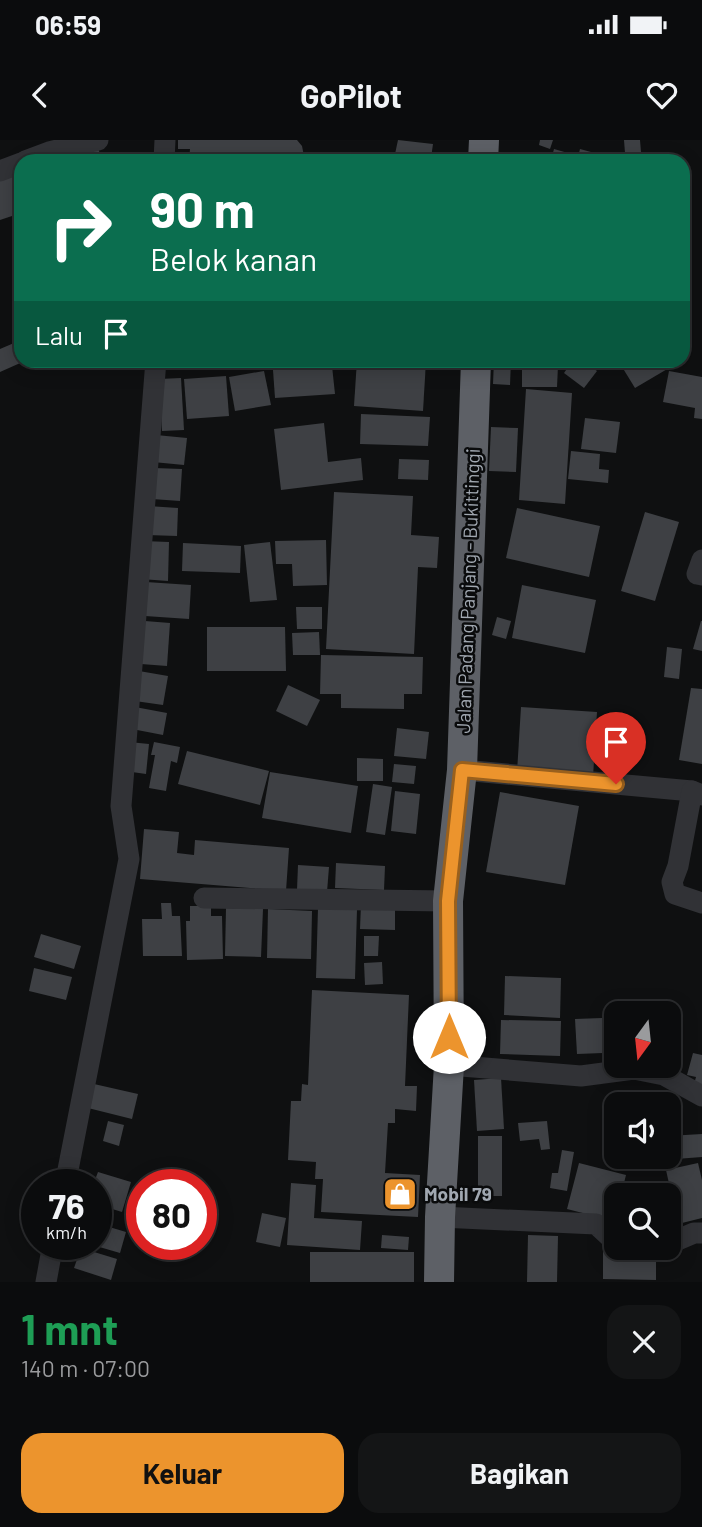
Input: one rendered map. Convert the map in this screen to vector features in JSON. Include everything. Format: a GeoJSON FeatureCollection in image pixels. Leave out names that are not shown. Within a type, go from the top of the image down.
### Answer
{"type":"FeatureCollection","features":[{"type":"Feature","properties":{"kind":"highway","name":"Jalan Padang Panjang - Bukittinggi"},"geometry":{"type":"LineString","coordinates":[[439,1282],[449,1065],[448,901],[462,770],[476,368]]}},
{"type":"Feature","properties":{"kind":"street"},"geometry":{"type":"LineString","coordinates":[[44,154],[98,140]]}},
{"type":"Feature","properties":{"kind":"street"},"geometry":{"type":"LineString","coordinates":[[68,1169],[129,859],[121,806],[155,368]]}},
{"type":"Feature","properties":{"kind":"street"},"geometry":{"type":"LineString","coordinates":[[702,559],[697,574],[702,575]]}},
{"type":"Feature","properties":{"kind":"street"},"geometry":{"type":"LineString","coordinates":[[462,770],[697,793],[672,882],[675,894],[702,904]]}},
{"type":"Feature","properties":{"kind":"street"},"geometry":{"type":"LineString","coordinates":[[204,898],[448,901]]}},
{"type":"Feature","properties":{"kind":"street"},"geometry":{"type":"LineString","coordinates":[[449,1065],[581,1076],[634,1069],[664,1075],[702,1096]]}},
{"type":"Feature","properties":{"kind":"street"},"geometry":{"type":"LineString","coordinates":[[440,1217],[596,1224],[604,1231]]}},
{"type":"Feature","properties":{"kind":"street"},"geometry":{"type":"LineString","coordinates":[[681,1238],[702,1233]]}},
{"type":"Feature","properties":{"kind":"street"},"geometry":{"type":"LineString","coordinates":[[46,1282],[50,1260]]}},
{"type":"Feature","properties":{"kind":"building"},"geometry":{"type":"Polygon","coordinates":[[[178,140],[297,140],[304,154],[190,154],[190,149],[178,149],[178,140]]]}},
{"type":"Feature","properties":{"kind":"building"},"geometry":{"type":"Polygon","coordinates":[[[398,140],[433,144],[432,154],[395,154],[398,140]]]}},
{"type":"Feature","properties":{"kind":"building"},"geometry":{"type":"Polygon","coordinates":[[[540,140],[553,140],[550,149],[539,145],[540,140]]]}},
{"type":"Feature","properties":{"kind":"building"},"geometry":{"type":"Polygon","coordinates":[[[624,140],[640,140],[641,152],[625,153],[624,140]]]}},
{"type":"Feature","properties":{"kind":"building"},"geometry":{"type":"Polygon","coordinates":[[[97,146],[100,154],[76,154],[97,146]]]}},
{"type":"Feature","properties":{"kind":"building"},"geometry":{"type":"Polygon","coordinates":[[[554,149],[572,154],[553,154],[554,149]]]}},
{"type":"Feature","properties":{"kind":"building"},"geometry":{"type":"Polygon","coordinates":[[[580,149],[591,152],[591,154],[579,154],[580,149]]]}},
{"type":"Feature","properties":{"kind":"building"},"geometry":{"type":"Polygon","coordinates":[[[14,175],[14,215],[0,220],[0,180],[14,175]]]}},
{"type":"Feature","properties":{"kind":"building"},"geometry":{"type":"Polygon","coordinates":[[[14,343],[14,366],[0,372],[0,349],[14,343]]]}},
{"type":"Feature","properties":{"kind":"building"},"geometry":{"type":"Polygon","coordinates":[[[332,368],[335,394],[275,398],[273,370],[332,368]]]}},
{"type":"Feature","properties":{"kind":"building"},"geometry":{"type":"Polygon","coordinates":[[[356,368],[426,368],[423,411],[354,406],[356,368]]]}},
{"type":"Feature","properties":{"kind":"building"},"geometry":{"type":"Polygon","coordinates":[[[494,368],[511,368],[510,385],[493,384],[494,368]]]}},
{"type":"Feature","properties":{"kind":"building"},"geometry":{"type":"Polygon","coordinates":[[[522,368],[558,368],[557,387],[522,387],[522,368]]]}},
{"type":"Feature","properties":{"kind":"building"},"geometry":{"type":"Polygon","coordinates":[[[567,368],[593,368],[597,371],[584,388],[564,373],[567,368]]]}},
{"type":"Feature","properties":{"kind":"building"},"geometry":{"type":"Polygon","coordinates":[[[623,368],[669,368],[635,388],[623,368]]]}},
{"type":"Feature","properties":{"kind":"building"},"geometry":{"type":"Polygon","coordinates":[[[264,371],[271,405],[235,411],[229,377],[264,371]]]}},
{"type":"Feature","properties":{"kind":"building"},"geometry":{"type":"Polygon","coordinates":[[[669,371],[702,377],[702,419],[694,418],[695,408],[663,402],[669,371]]]}},
{"type":"Feature","properties":{"kind":"building"},"geometry":{"type":"Polygon","coordinates":[[[226,376],[229,416],[187,419],[184,379],[226,376]]]}},
{"type":"Feature","properties":{"kind":"building"},"geometry":{"type":"Polygon","coordinates":[[[181,378],[184,430],[162,431],[159,379],[181,378]]]}},
{"type":"Feature","properties":{"kind":"building"},"geometry":{"type":"Polygon","coordinates":[[[526,389],[572,393],[565,504],[519,500],[526,389]]]}},
{"type":"Feature","properties":{"kind":"building"},"geometry":{"type":"Polygon","coordinates":[[[361,414],[430,417],[428,446],[360,444],[361,414]]]}},
{"type":"Feature","properties":{"kind":"building"},"geometry":{"type":"Polygon","coordinates":[[[585,418],[620,422],[616,453],[581,449],[585,418]]]}},
{"type":"Feature","properties":{"kind":"building"},"geometry":{"type":"Polygon","coordinates":[[[324,423],[328,462],[361,458],[363,480],[281,490],[274,429],[324,423]]]}},
{"type":"Feature","properties":{"kind":"building"},"geometry":{"type":"Polygon","coordinates":[[[491,427],[518,428],[516,472],[489,471],[491,427]]]}},
{"type":"Feature","properties":{"kind":"building"},"geometry":{"type":"Polygon","coordinates":[[[156,435],[187,438],[184,465],[153,462],[156,435]]]}},
{"type":"Feature","properties":{"kind":"building"},"geometry":{"type":"Polygon","coordinates":[[[571,451],[600,454],[599,469],[609,470],[608,483],[568,479],[571,451]]]}},
{"type":"Feature","properties":{"kind":"building"},"geometry":{"type":"Polygon","coordinates":[[[399,459],[429,460],[428,480],[398,479],[399,459]]]}},
{"type":"Feature","properties":{"kind":"building"},"geometry":{"type":"Polygon","coordinates":[[[154,468],[182,469],[180,501],[152,499],[154,468]]]}},
{"type":"Feature","properties":{"kind":"building"},"geometry":{"type":"Polygon","coordinates":[[[334,492],[413,496],[411,535],[439,537],[437,568],[418,567],[414,654],[326,649],[334,492]]]}},
{"type":"Feature","properties":{"kind":"building"},"geometry":{"type":"Polygon","coordinates":[[[148,506],[178,508],[177,536],[147,535],[148,506]]]}},
{"type":"Feature","properties":{"kind":"building"},"geometry":{"type":"Polygon","coordinates":[[[517,508],[600,526],[589,577],[506,558],[517,508]]]}},
{"type":"Feature","properties":{"kind":"building"},"geometry":{"type":"Polygon","coordinates":[[[645,512],[679,522],[655,601],[621,591],[645,512]]]}},
{"type":"Feature","properties":{"kind":"building"},"geometry":{"type":"Polygon","coordinates":[[[326,540],[327,585],[293,586],[292,564],[276,564],[275,541],[326,540]]]}},
{"type":"Feature","properties":{"kind":"building"},"geometry":{"type":"Polygon","coordinates":[[[143,541],[169,542],[168,581],[141,579],[143,541]]]}},
{"type":"Feature","properties":{"kind":"building"},"geometry":{"type":"Polygon","coordinates":[[[270,542],[277,600],[250,602],[244,545],[270,542]]]}},
{"type":"Feature","properties":{"kind":"building"},"geometry":{"type":"Polygon","coordinates":[[[183,543],[241,546],[240,573],[182,571],[183,543]]]}},
{"type":"Feature","properties":{"kind":"building"},"geometry":{"type":"Polygon","coordinates":[[[146,582],[191,585],[189,619],[145,616],[146,582]]]}},
{"type":"Feature","properties":{"kind":"building"},"geometry":{"type":"Polygon","coordinates":[[[522,585],[596,600],[585,653],[512,638],[522,585]]]}},
{"type":"Feature","properties":{"kind":"building"},"geometry":{"type":"Polygon","coordinates":[[[296,607],[322,607],[322,629],[297,629],[296,607]]]}},
{"type":"Feature","properties":{"kind":"building"},"geometry":{"type":"Polygon","coordinates":[[[497,617],[511,621],[506,639],[492,635],[497,617]]]}},
{"type":"Feature","properties":{"kind":"building"},"geometry":{"type":"Polygon","coordinates":[[[145,621],[170,623],[167,666],[141,664],[145,621]]]}},
{"type":"Feature","properties":{"kind":"building"},"geometry":{"type":"Polygon","coordinates":[[[702,621],[702,651],[693,649],[702,621]]]}},
{"type":"Feature","properties":{"kind":"building"},"geometry":{"type":"Polygon","coordinates":[[[207,627],[285,627],[286,671],[207,671],[207,627]]]}},
{"type":"Feature","properties":{"kind":"building"},"geometry":{"type":"Polygon","coordinates":[[[319,632],[320,655],[293,655],[292,633],[319,632]]]}},
{"type":"Feature","properties":{"kind":"building"},"geometry":{"type":"Polygon","coordinates":[[[667,647],[682,649],[679,679],[664,677],[667,647]]]}},
{"type":"Feature","properties":{"kind":"building"},"geometry":{"type":"Polygon","coordinates":[[[321,655],[423,657],[422,694],[404,694],[404,709],[341,708],[341,694],[320,694],[321,655]]]}},
{"type":"Feature","properties":{"kind":"building"},"geometry":{"type":"Polygon","coordinates":[[[139,671],[168,676],[163,705],[135,701],[139,671]]]}},
{"type":"Feature","properties":{"kind":"building"},"geometry":{"type":"Polygon","coordinates":[[[288,685],[320,700],[307,726],[276,711],[288,685]]]}},
{"type":"Feature","properties":{"kind":"building"},"geometry":{"type":"Polygon","coordinates":[[[691,688],[702,689],[702,764],[679,760],[691,688]]]}},
{"type":"Feature","properties":{"kind":"building"},"geometry":{"type":"Polygon","coordinates":[[[135,707],[167,713],[163,735],[132,729],[135,707]]]}},
{"type":"Feature","properties":{"kind":"building"},"geometry":{"type":"Polygon","coordinates":[[[521,707],[597,712],[593,777],[517,772],[521,707]]]}},
{"type":"Feature","properties":{"kind":"building"},"geometry":{"type":"Polygon","coordinates":[[[397,728],[429,732],[426,759],[394,756],[397,728]]]}},
{"type":"Feature","properties":{"kind":"building"},"geometry":{"type":"Polygon","coordinates":[[[129,742],[149,744],[146,774],[125,771],[129,742]]]}},
{"type":"Feature","properties":{"kind":"building"},"geometry":{"type":"Polygon","coordinates":[[[154,742],[180,747],[177,763],[171,761],[166,791],[149,788],[155,755],[151,755],[154,742]]]}},
{"type":"Feature","properties":{"kind":"building"},"geometry":{"type":"Polygon","coordinates":[[[187,751],[269,771],[260,805],[178,784],[187,751]]]}},
{"type":"Feature","properties":{"kind":"building"},"geometry":{"type":"Polygon","coordinates":[[[357,758],[383,759],[383,781],[357,781],[357,758]]]}},
{"type":"Feature","properties":{"kind":"building"},"geometry":{"type":"Polygon","coordinates":[[[394,764],[416,766],[414,784],[392,782],[394,764]]]}},
{"type":"Feature","properties":{"kind":"building"},"geometry":{"type":"Polygon","coordinates":[[[270,772],[358,786],[351,833],[262,818],[270,772]]]}},
{"type":"Feature","properties":{"kind":"building"},"geometry":{"type":"Polygon","coordinates":[[[373,784],[392,787],[385,835],[366,832],[373,784]]]}},
{"type":"Feature","properties":{"kind":"building"},"geometry":{"type":"Polygon","coordinates":[[[395,791],[420,794],[416,834],[391,831],[395,791]]]}},
{"type":"Feature","properties":{"kind":"building"},"geometry":{"type":"Polygon","coordinates":[[[500,792],[579,806],[565,885],[486,872],[500,792]]]}},
{"type":"Feature","properties":{"kind":"building"},"geometry":{"type":"Polygon","coordinates":[[[144,829],[179,832],[177,853],[194,855],[195,840],[289,848],[286,891],[140,879],[144,829]]]}},
{"type":"Feature","properties":{"kind":"building"},"geometry":{"type":"Polygon","coordinates":[[[336,863],[385,866],[384,890],[335,888],[336,863]]]}},
{"type":"Feature","properties":{"kind":"building"},"geometry":{"type":"Polygon","coordinates":[[[298,865],[329,867],[327,892],[297,890],[298,865]]]}},
{"type":"Feature","properties":{"kind":"building"},"geometry":{"type":"Polygon","coordinates":[[[161,903],[171,903],[172,916],[180,916],[182,956],[143,956],[142,919],[162,919],[161,903]]]}},
{"type":"Feature","properties":{"kind":"building"},"geometry":{"type":"Polygon","coordinates":[[[361,904],[395,905],[395,930],[360,929],[361,904]]]}},
{"type":"Feature","properties":{"kind":"building"},"geometry":{"type":"Polygon","coordinates":[[[190,906],[211,906],[211,916],[222,916],[223,959],[187,960],[186,921],[190,921],[190,906]]]}},
{"type":"Feature","properties":{"kind":"building"},"geometry":{"type":"Polygon","coordinates":[[[226,908],[263,909],[261,957],[225,956],[226,908]]]}},
{"type":"Feature","properties":{"kind":"building"},"geometry":{"type":"Polygon","coordinates":[[[318,908],[357,909],[355,979],[316,978],[318,908]]]}},
{"type":"Feature","properties":{"kind":"building"},"geometry":{"type":"Polygon","coordinates":[[[268,909],[312,911],[311,959],[267,958],[268,909]]]}},
{"type":"Feature","properties":{"kind":"building"},"geometry":{"type":"Polygon","coordinates":[[[41,934],[81,946],[74,969],[34,957],[41,934]]]}},
{"type":"Feature","properties":{"kind":"building"},"geometry":{"type":"Polygon","coordinates":[[[364,936],[379,936],[378,956],[364,956],[364,936]]]}},
{"type":"Feature","properties":{"kind":"building"},"geometry":{"type":"Polygon","coordinates":[[[382,962],[383,984],[365,985],[364,963],[382,962]]]}},
{"type":"Feature","properties":{"kind":"building"},"geometry":{"type":"Polygon","coordinates":[[[34,968],[72,977],[66,1000],[29,991],[34,968]]]}},
{"type":"Feature","properties":{"kind":"building"},"geometry":{"type":"Polygon","coordinates":[[[505,976],[561,978],[560,1018],[504,1015],[505,976]]]}},
{"type":"Feature","properties":{"kind":"building"},"geometry":{"type":"Polygon","coordinates":[[[312,990],[409,995],[405,1086],[417,1086],[416,1111],[395,1109],[395,1123],[388,1123],[385,1173],[420,1175],[418,1217],[321,1212],[323,1179],[315,1179],[316,1162],[288,1160],[291,1101],[301,1101],[302,1084],[308,1085],[312,990]]]}},
{"type":"Feature","properties":{"kind":"building"},"geometry":{"type":"Polygon","coordinates":[[[602,1018],[603,1053],[577,1054],[575,1019],[602,1018]]]}},
{"type":"Feature","properties":{"kind":"building"},"geometry":{"type":"Polygon","coordinates":[[[501,1020],[561,1021],[560,1056],[500,1054],[501,1020]]]}},
{"type":"Feature","properties":{"kind":"building"},"geometry":{"type":"Polygon","coordinates":[[[693,1053],[702,1055],[702,1091],[693,1088],[696,1077],[687,1075],[693,1053]]]}},
{"type":"Feature","properties":{"kind":"building"},"geometry":{"type":"Polygon","coordinates":[[[501,1078],[504,1129],[477,1131],[474,1080],[501,1078]]]}},
{"type":"Feature","properties":{"kind":"building"},"geometry":{"type":"Polygon","coordinates":[[[94,1084],[138,1094],[132,1119],[88,1108],[94,1084]]]}},
{"type":"Feature","properties":{"kind":"building"},"geometry":{"type":"Polygon","coordinates":[[[108,1121],[124,1125],[119,1146],[103,1141],[108,1121]]]}},
{"type":"Feature","properties":{"kind":"building"},"geometry":{"type":"Polygon","coordinates":[[[547,1121],[550,1149],[541,1150],[539,1139],[520,1141],[518,1123],[547,1121]]]}},
{"type":"Feature","properties":{"kind":"building"},"geometry":{"type":"Polygon","coordinates":[[[702,1134],[702,1157],[681,1159],[681,1135],[702,1134]]]}},
{"type":"Feature","properties":{"kind":"building"},"geometry":{"type":"Polygon","coordinates":[[[478,1136],[502,1136],[502,1196],[478,1196],[478,1136]]]}},
{"type":"Feature","properties":{"kind":"building"},"geometry":{"type":"Polygon","coordinates":[[[562,1150],[574,1152],[567,1191],[550,1188],[552,1173],[558,1173],[562,1150]]]}},
{"type":"Feature","properties":{"kind":"building"},"geometry":{"type":"Polygon","coordinates":[[[579,1163],[626,1175],[624,1183],[604,1183],[604,1218],[567,1209],[579,1163]]]}},
{"type":"Feature","properties":{"kind":"building"},"geometry":{"type":"Polygon","coordinates":[[[698,1163],[702,1180],[702,1218],[681,1223],[681,1183],[669,1183],[666,1170],[681,1169],[681,1167],[698,1163]]]}},
{"type":"Feature","properties":{"kind":"building"},"geometry":{"type":"Polygon","coordinates":[[[112,1176],[126,1180],[126,1199],[122,1212],[112,1209],[112,1176]]]}},
{"type":"Feature","properties":{"kind":"building"},"geometry":{"type":"Polygon","coordinates":[[[625,1181],[667,1182],[667,1183],[625,1181]]]}},
{"type":"Feature","properties":{"kind":"building"},"geometry":{"type":"Polygon","coordinates":[[[291,1183],[316,1185],[314,1218],[362,1221],[360,1250],[287,1245],[291,1183]]]}},
{"type":"Feature","properties":{"kind":"building"},"geometry":{"type":"Polygon","coordinates":[[[262,1213],[286,1218],[280,1247],[256,1242],[262,1213]]]}},
{"type":"Feature","properties":{"kind":"building"},"geometry":{"type":"Polygon","coordinates":[[[112,1228],[126,1232],[120,1253],[112,1251],[112,1228]]]}},
{"type":"Feature","properties":{"kind":"building"},"geometry":{"type":"Polygon","coordinates":[[[382,1235],[409,1237],[408,1250],[381,1248],[382,1235]]]}},
{"type":"Feature","properties":{"kind":"building"},"geometry":{"type":"Polygon","coordinates":[[[528,1235],[558,1236],[557,1282],[527,1282],[528,1235]]]}},
{"type":"Feature","properties":{"kind":"building"},"geometry":{"type":"Polygon","coordinates":[[[603,1249],[604,1260],[656,1260],[656,1280],[603,1279],[603,1249]]]}},
{"type":"Feature","properties":{"kind":"building"},"geometry":{"type":"Polygon","coordinates":[[[310,1252],[414,1252],[414,1282],[310,1282],[310,1252]]]}},
{"type":"Feature","properties":{"kind":"building"},"geometry":{"type":"Polygon","coordinates":[[[117,1259],[111,1280],[74,1268],[77,1260],[117,1259]]]}},
{"type":"Feature","properties":{"kind":"place","name":"Mobil 79"},"geometry":{"type":"Point","coordinates":[400,1194]}},
{"type":"Feature","properties":{"kind":"route"},"geometry":{"type":"LineString","coordinates":[[449,1037],[448,901],[462,770],[616,784]]}}]}
